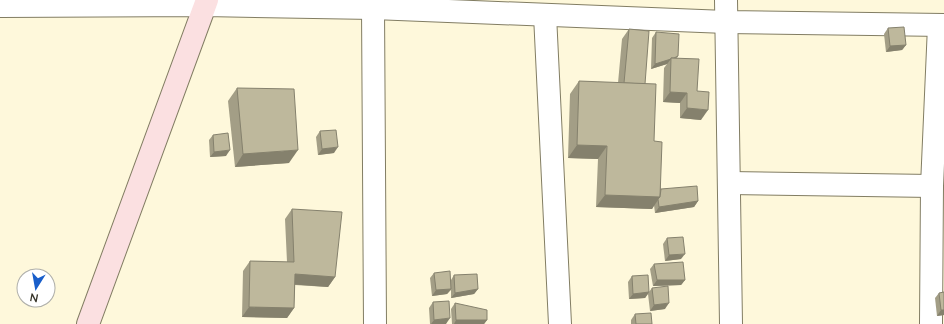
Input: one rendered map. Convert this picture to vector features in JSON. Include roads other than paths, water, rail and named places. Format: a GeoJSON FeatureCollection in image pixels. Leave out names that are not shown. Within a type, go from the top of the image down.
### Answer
{"type":"FeatureCollection","features":[{"type":"Feature","properties":{"kind":"street"},"geometry":{"type":"LineString","coordinates":[[726,0],[731,324]]}},
{"type":"Feature","properties":{"kind":"street"},"geometry":{"type":"LineString","coordinates":[[0,6],[206,3],[726,22],[942,25],[932,186],[931,324]]}},
{"type":"Feature","properties":{"kind":"street"},"geometry":{"type":"LineString","coordinates":[[88,324],[206,3]]}},
{"type":"Feature","properties":{"kind":"street"},"geometry":{"type":"LineString","coordinates":[[374,8],[375,324]]}},
{"type":"Feature","properties":{"kind":"street"},"geometry":{"type":"LineString","coordinates":[[545,15],[560,324]]}},
{"type":"Feature","properties":{"kind":"street"},"geometry":{"type":"LineString","coordinates":[[729,183],[932,186]]}}]}
